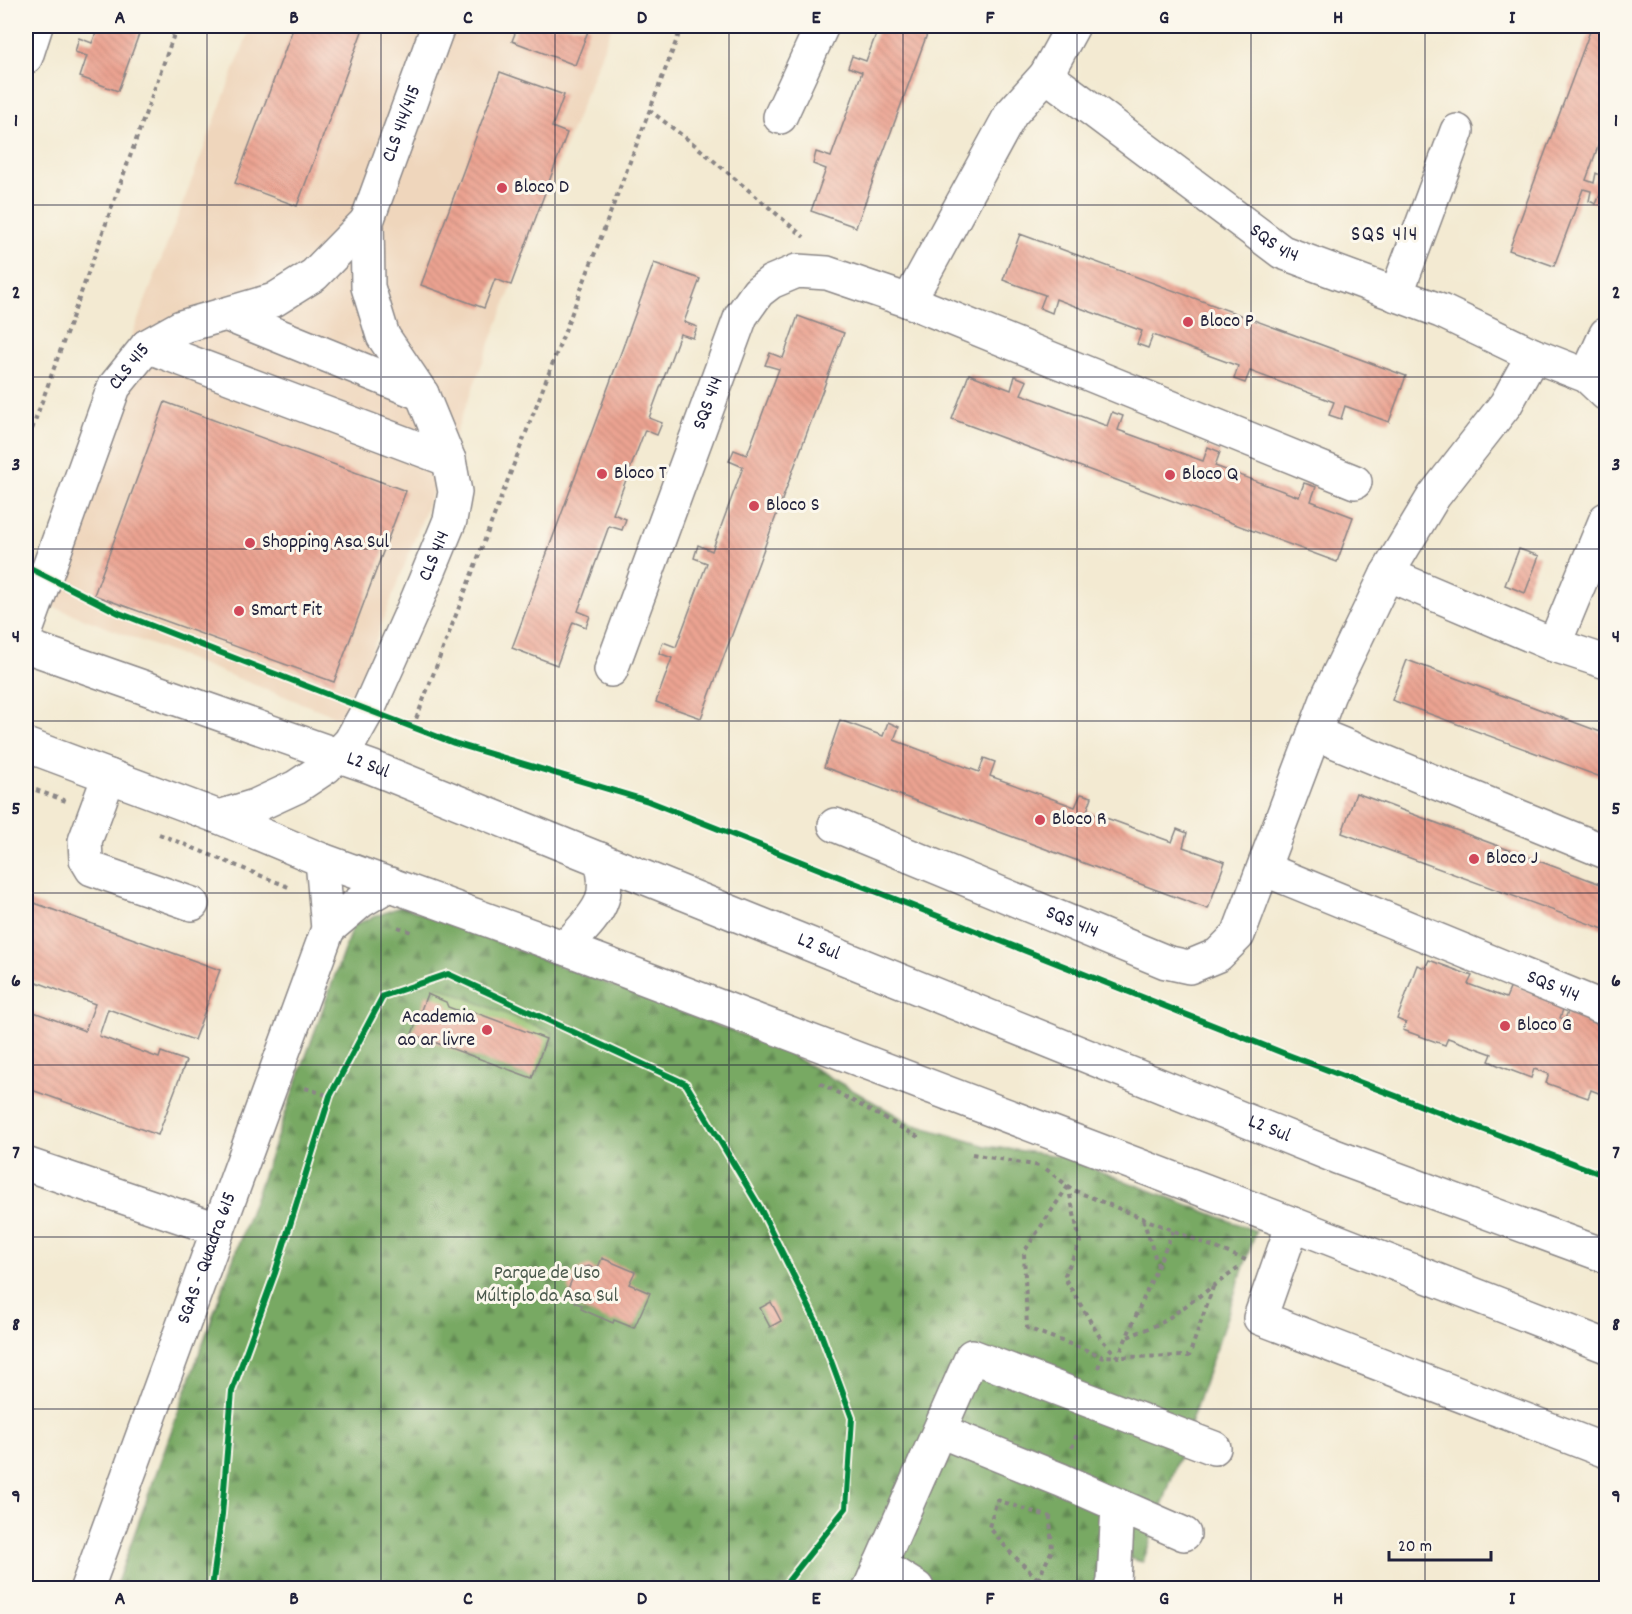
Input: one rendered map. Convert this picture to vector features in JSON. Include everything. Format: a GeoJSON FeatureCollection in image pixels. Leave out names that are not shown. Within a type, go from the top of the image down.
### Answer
{"type":"FeatureCollection","features":[{"type":"Feature","properties":{"kind":"street"},"geometry":{"type":"LineString","coordinates":[[26,57],[36,26]]}},
{"type":"Feature","properties":{"kind":"street","name":"CLS 414/415"},"geometry":{"type":"LineString","coordinates":[[367,221],[438,26]]}},
{"type":"Feature","properties":{"kind":"street"},"geometry":{"type":"LineString","coordinates":[[780,117],[822,26]]}},
{"type":"Feature","properties":{"kind":"street"},"geometry":{"type":"LineString","coordinates":[[909,301],[1011,114],[1046,75],[1073,26]]}},
{"type":"Feature","properties":{"kind":"street","name":"SQS 414"},"geometry":{"type":"LineString","coordinates":[[1046,75],[1282,252],[1441,311],[1597,385],[1606,334]]}},
{"type":"Feature","properties":{"kind":"street"},"geometry":{"type":"LineString","coordinates":[[1396,295],[1457,131]]}},
{"type":"Feature","properties":{"kind":"street","name":"CLS 415"},"geometry":{"type":"LineString","coordinates":[[26,631],[114,387],[147,346],[181,327],[274,300],[314,275],[367,221]]}},
{"type":"Feature","properties":{"kind":"street","name":"CLS 414"},"geometry":{"type":"LineString","coordinates":[[219,817],[255,806],[291,790],[339,755],[350,742],[368,710],[450,520],[455,492],[449,460],[422,394],[383,336],[368,287],[367,221]]}},
{"type":"Feature","properties":{"kind":"street","name":"SQS 414"},"geometry":{"type":"LineString","coordinates":[[611,670],[741,316],[758,292],[771,282],[797,271],[827,273],[909,301],[1355,482]]}},
{"type":"Feature","properties":{"kind":"street"},"geometry":{"type":"LineString","coordinates":[[228,315],[422,394]]}},
{"type":"Feature","properties":{"kind":"street"},"geometry":{"type":"LineString","coordinates":[[147,346],[449,460]]}},
{"type":"Feature","properties":{"kind":"street","name":"SQS 414"},"geometry":{"type":"LineString","coordinates":[[835,825],[1166,962],[1189,967],[1218,955],[1238,935],[1329,694],[1387,574],[1434,496],[1506,404],[1533,354]]}},
{"type":"Feature","properties":{"kind":"street"},"geometry":{"type":"LineString","coordinates":[[1554,645],[1606,519]]}},
{"type":"Feature","properties":{"kind":"street"},"geometry":{"type":"LineString","coordinates":[[1387,574],[1554,645],[1606,663]]}},
{"type":"Feature","properties":{"kind":"street","name":"L2 Sul"},"geometry":{"type":"LineString","coordinates":[[26,646],[371,766],[1336,1156],[1606,1256]]}},
{"type":"Feature","properties":{"kind":"street"},"geometry":{"type":"LineString","coordinates":[[1314,733],[1606,852]]}},
{"type":"Feature","properties":{"kind":"street"},"geometry":{"type":"LineString","coordinates":[[26,745],[219,817],[322,860],[565,948],[1293,1224],[1606,1346]]}},
{"type":"Feature","properties":{"kind":"street"},"geometry":{"type":"LineString","coordinates":[[109,776],[85,841],[86,859],[92,869],[192,904]]}},
{"type":"Feature","properties":{"kind":"street"},"geometry":{"type":"LineString","coordinates":[[565,948],[590,920],[599,907],[606,890],[605,875],[600,859]]}},
{"type":"Feature","properties":{"kind":"street","name":"SGAS - Quadra 615"},"geometry":{"type":"LineString","coordinates":[[87,1588],[328,929],[322,860]]}},
{"type":"Feature","properties":{"kind":"street","name":"SQS 414"},"geometry":{"type":"LineString","coordinates":[[1264,869],[1606,1009]]}},
{"type":"Feature","properties":{"kind":"street","name":"SGAS - Quadra 615"},"geometry":{"type":"LineString","coordinates":[[328,929],[361,901],[390,884]]}},
{"type":"Feature","properties":{"kind":"street"},"geometry":{"type":"LineString","coordinates":[[26,1164],[217,1229]]}},
{"type":"Feature","properties":{"kind":"street"},"geometry":{"type":"LineString","coordinates":[[1293,1224],[1260,1318],[1606,1451]]}},
{"type":"Feature","properties":{"kind":"street"},"geometry":{"type":"LineString","coordinates":[[893,1581],[940,1431],[972,1356],[1214,1448]]}},
{"type":"Feature","properties":{"kind":"street"},"geometry":{"type":"LineString","coordinates":[[940,1431],[1062,1480],[1184,1534]]}},
{"type":"Feature","properties":{"kind":"street"},"geometry":{"type":"LineString","coordinates":[[1112,1588],[1118,1506]]}},
{"type":"Feature","properties":{"kind":"path"},"geometry":{"type":"LineString","coordinates":[[26,446],[177,26]]}},
{"type":"Feature","properties":{"kind":"path"},"geometry":{"type":"LineString","coordinates":[[413,727],[682,26]]}},
{"type":"Feature","properties":{"kind":"path"},"geometry":{"type":"LineString","coordinates":[[649,110],[695,145],[810,242],[827,273]]}},
{"type":"Feature","properties":{"kind":"path"},"geometry":{"type":"LineString","coordinates":[[36,790],[72,803]]}},
{"type":"Feature","properties":{"kind":"path"},"geometry":{"type":"LineString","coordinates":[[158,834],[298,890]]}},
{"type":"Feature","properties":{"kind":"path"},"geometry":{"type":"LineString","coordinates":[[212,1588],[222,1514],[232,1391],[275,1273],[330,1096],[383,996],[448,974],[686,1084],[759,1206],[817,1323],[852,1419],[846,1508],[785,1586],[780,1588]]}},
{"type":"Feature","properties":{"kind":"path"},"geometry":{"type":"LineString","coordinates":[[972,1154],[1044,1167],[1073,1190],[1248,1261],[1163,1322],[1127,1337]]}},
{"type":"Feature","properties":{"kind":"path"},"geometry":{"type":"LineString","coordinates":[[1068,1186],[1080,1242],[1064,1276],[1101,1339],[1118,1358],[1189,1356],[1213,1287]]}},
{"type":"Feature","properties":{"kind":"path"},"geometry":{"type":"LineString","coordinates":[[1068,1186],[1024,1252],[1027,1328],[1102,1356]]}},
{"type":"Feature","properties":{"kind":"path"},"geometry":{"type":"LineString","coordinates":[[1143,1218],[1158,1266]]}},
{"type":"Feature","properties":{"kind":"path"},"geometry":{"type":"LineString","coordinates":[[1038,1579],[1010,1552],[989,1527],[997,1500],[1050,1517]]}},
{"type":"Feature","properties":{"kind":"shaded area"},"geometry":{"type":"Polygon","coordinates":[[[251,26],[612,26],[345,720],[31,598],[251,26]]]}},
{"type":"Feature","properties":{"kind":"green space","name":"Parque de Uso Múltiplo da Asa Sul"},"geometry":{"type":"Polygon","coordinates":[[[402,906],[782,1050],[912,1124],[986,1146],[1060,1156],[1256,1231],[1143,1562],[1120,1556],[1109,1588],[115,1588],[353,925],[402,906]]]}},
{"type":"Feature","properties":{"kind":"green space","name":"Academia ao ar livre"},"geometry":{"type":"Polygon","coordinates":[[[437,986],[553,1033],[536,1076],[421,1027],[437,986]]]}},
{"type":"Feature","properties":{"kind":"building"},"geometry":{"type":"Polygon","coordinates":[[[99,26],[142,26],[118,91],[80,77],[87,56],[75,52],[79,38],[92,43],[99,26]]]}},
{"type":"Feature","properties":{"kind":"building"},"geometry":{"type":"Polygon","coordinates":[[[294,26],[364,26],[297,206],[235,183],[294,26]]]}},
{"type":"Feature","properties":{"kind":"building"},"geometry":{"type":"Polygon","coordinates":[[[518,26],[590,26],[575,65],[512,41],[518,26]]]}},
{"type":"Feature","properties":{"kind":"building"},"geometry":{"type":"Polygon","coordinates":[[[879,26],[930,26],[856,227],[811,211],[826,169],[813,164],[816,152],[831,157],[862,72],[848,67],[852,56],[866,61],[879,26]]]}},
{"type":"Feature","properties":{"kind":"building"},"geometry":{"type":"Polygon","coordinates":[[[1592,26],[1606,26],[1606,124],[1586,180],[1594,183],[1596,173],[1606,178],[1606,181],[1596,204],[1589,201],[1591,191],[1583,189],[1554,266],[1509,250],[1592,26]]]}},
{"type":"Feature","properties":{"kind":"building","name":"Bloco D"},"geometry":{"type":"Polygon","coordinates":[[[500,72],[564,95],[552,127],[567,133],[511,285],[495,279],[484,308],[421,285],[500,72]]]}},
{"type":"Feature","properties":{"kind":"building","name":"Bloco P"},"geometry":{"type":"Polygon","coordinates":[[[1020,234],[1406,376],[1389,422],[1345,406],[1341,419],[1329,415],[1334,402],[1250,371],[1245,383],[1234,379],[1238,366],[1153,335],[1148,348],[1137,344],[1142,331],[1056,299],[1052,313],[1040,308],[1045,295],[1003,280],[1020,234]]]}},
{"type":"Feature","properties":{"kind":"building","name":"Bloco T"},"geometry":{"type":"Polygon","coordinates":[[[654,263],[700,279],[684,322],[697,327],[693,338],[680,334],[649,418],[662,423],[657,435],[645,430],[613,514],[626,519],[622,530],[609,526],[578,611],[590,616],[586,627],[573,622],[557,665],[512,648],[654,263]]]}},
{"type":"Feature","properties":{"kind":"building","name":"Bloco S"},"geometry":{"type":"Polygon","coordinates":[[[798,316],[844,333],[701,718],[656,702],[672,658],[659,653],[663,642],[676,647],[707,563],[694,558],[698,545],[712,551],[743,467],[729,461],[734,450],[747,455],[779,369],[765,365],[770,353],[783,358],[798,316]]]}},
{"type":"Feature","properties":{"kind":"building","name":"Bloco Q"},"geometry":{"type":"Polygon","coordinates":[[[969,374],[1011,390],[1015,376],[1027,381],[1021,394],[1107,426],[1112,412],[1123,416],[1118,430],[1203,461],[1208,447],[1220,452],[1215,466],[1299,497],[1304,483],[1316,487],[1311,501],[1353,517],[1337,562],[952,419],[969,374]]]}},
{"type":"Feature","properties":{"kind":"building","name":"Shopping Asa Sul"},"geometry":{"type":"Polygon","coordinates":[[[165,402],[406,491],[334,682],[94,595],[165,402]]]}},
{"type":"Feature","properties":{"kind":"building"},"geometry":{"type":"Polygon","coordinates":[[[1519,549],[1539,556],[1525,593],[1505,585],[1519,549]]]}},
{"type":"Feature","properties":{"kind":"building"},"geometry":{"type":"Polygon","coordinates":[[[1407,660],[1606,734],[1606,779],[1392,700],[1407,660]]]}},
{"type":"Feature","properties":{"kind":"building","name":"Bloco R"},"geometry":{"type":"Polygon","coordinates":[[[840,720],[883,736],[888,722],[899,727],[894,740],[979,772],[984,758],[995,762],[990,776],[1075,807],[1081,794],[1092,797],[1087,811],[1172,842],[1177,829],[1187,833],[1183,847],[1225,862],[1208,909],[824,767],[840,720]]]}},
{"type":"Feature","properties":{"kind":"building","name":"Bloco J"},"geometry":{"type":"Polygon","coordinates":[[[1356,793],[1606,886],[1606,930],[1342,833],[1356,793]]]}},
{"type":"Feature","properties":{"kind":"building"},"geometry":{"type":"Polygon","coordinates":[[[26,900],[220,970],[194,1040],[108,1009],[99,1036],[159,1058],[161,1052],[186,1061],[158,1135],[26,1088],[26,1009],[85,1031],[95,1004],[26,978],[26,900]]]}},
{"type":"Feature","properties":{"kind":"building","name":"Bloco G"},"geometry":{"type":"Polygon","coordinates":[[[1429,960],[1472,976],[1468,984],[1506,998],[1512,984],[1565,1004],[1560,1018],[1565,1019],[1570,1006],[1606,1020],[1606,1096],[1591,1090],[1588,1098],[1546,1083],[1549,1074],[1534,1069],[1531,1078],[1489,1061],[1492,1054],[1448,1038],[1445,1045],[1403,1030],[1406,1023],[1397,1019],[1417,965],[1425,968],[1429,960]]]}},
{"type":"Feature","properties":{"kind":"building","name":"Academia ao ar livre"},"geometry":{"type":"Polygon","coordinates":[[[427,994],[446,1002],[448,1007],[464,1013],[469,1010],[546,1039],[532,1078],[412,1034],[427,994]]]}},
{"type":"Feature","properties":{"kind":"building"},"geometry":{"type":"Polygon","coordinates":[[[602,1258],[635,1272],[629,1284],[650,1293],[634,1328],[614,1320],[613,1323],[581,1309],[582,1305],[576,1303],[568,1289],[576,1270],[589,1266],[597,1270],[602,1258]]]}},
{"type":"Feature","properties":{"kind":"building"},"geometry":{"type":"Polygon","coordinates":[[[771,1302],[781,1321],[770,1327],[760,1308],[771,1302]]]}},
{"type":"Feature","properties":{"kind":"cycle path"},"geometry":{"type":"LineString","coordinates":[[26,566],[119,613],[368,710],[454,743],[648,801],[1283,1053],[1606,1176]]}},
{"type":"Feature","properties":{"kind":"cycle path"},"geometry":{"type":"LineString","coordinates":[[212,1588],[222,1514],[232,1391],[275,1273],[330,1096],[383,996],[448,974],[686,1084],[759,1206],[817,1323],[852,1418],[846,1508],[785,1585],[780,1588]]}},
{"type":"Feature","properties":{"kind":"place","name":"Bloco D"},"geometry":{"type":"Point","coordinates":[502,188]}},
{"type":"Feature","properties":{"kind":"place","name":"Bloco P"},"geometry":{"type":"Point","coordinates":[1188,322]}},
{"type":"Feature","properties":{"kind":"place","name":"Bloco T"},"geometry":{"type":"Point","coordinates":[602,474]}},
{"type":"Feature","properties":{"kind":"place","name":"Bloco Q"},"geometry":{"type":"Point","coordinates":[1170,475]}},
{"type":"Feature","properties":{"kind":"place","name":"Bloco S"},"geometry":{"type":"Point","coordinates":[754,506]}},
{"type":"Feature","properties":{"kind":"place","name":"Shopping Asa Sul"},"geometry":{"type":"Point","coordinates":[250,543]}},
{"type":"Feature","properties":{"kind":"place","name":"Smart Fit"},"geometry":{"type":"Point","coordinates":[239,611]}},
{"type":"Feature","properties":{"kind":"place","name":"Bloco R"},"geometry":{"type":"Point","coordinates":[1040,820]}},
{"type":"Feature","properties":{"kind":"place","name":"Bloco J"},"geometry":{"type":"Point","coordinates":[1474,859]}},
{"type":"Feature","properties":{"kind":"place","name":"Bloco G"},"geometry":{"type":"Point","coordinates":[1505,1026]}},
{"type":"Feature","properties":{"kind":"place","name":"Academia ao ar livre"},"geometry":{"type":"Point","coordinates":[487,1030]}},
{"type":"Feature","properties":{"kind":"district","name":"SQS 414"},"geometry":{"type":"Point","coordinates":[1385,236]}}]}
